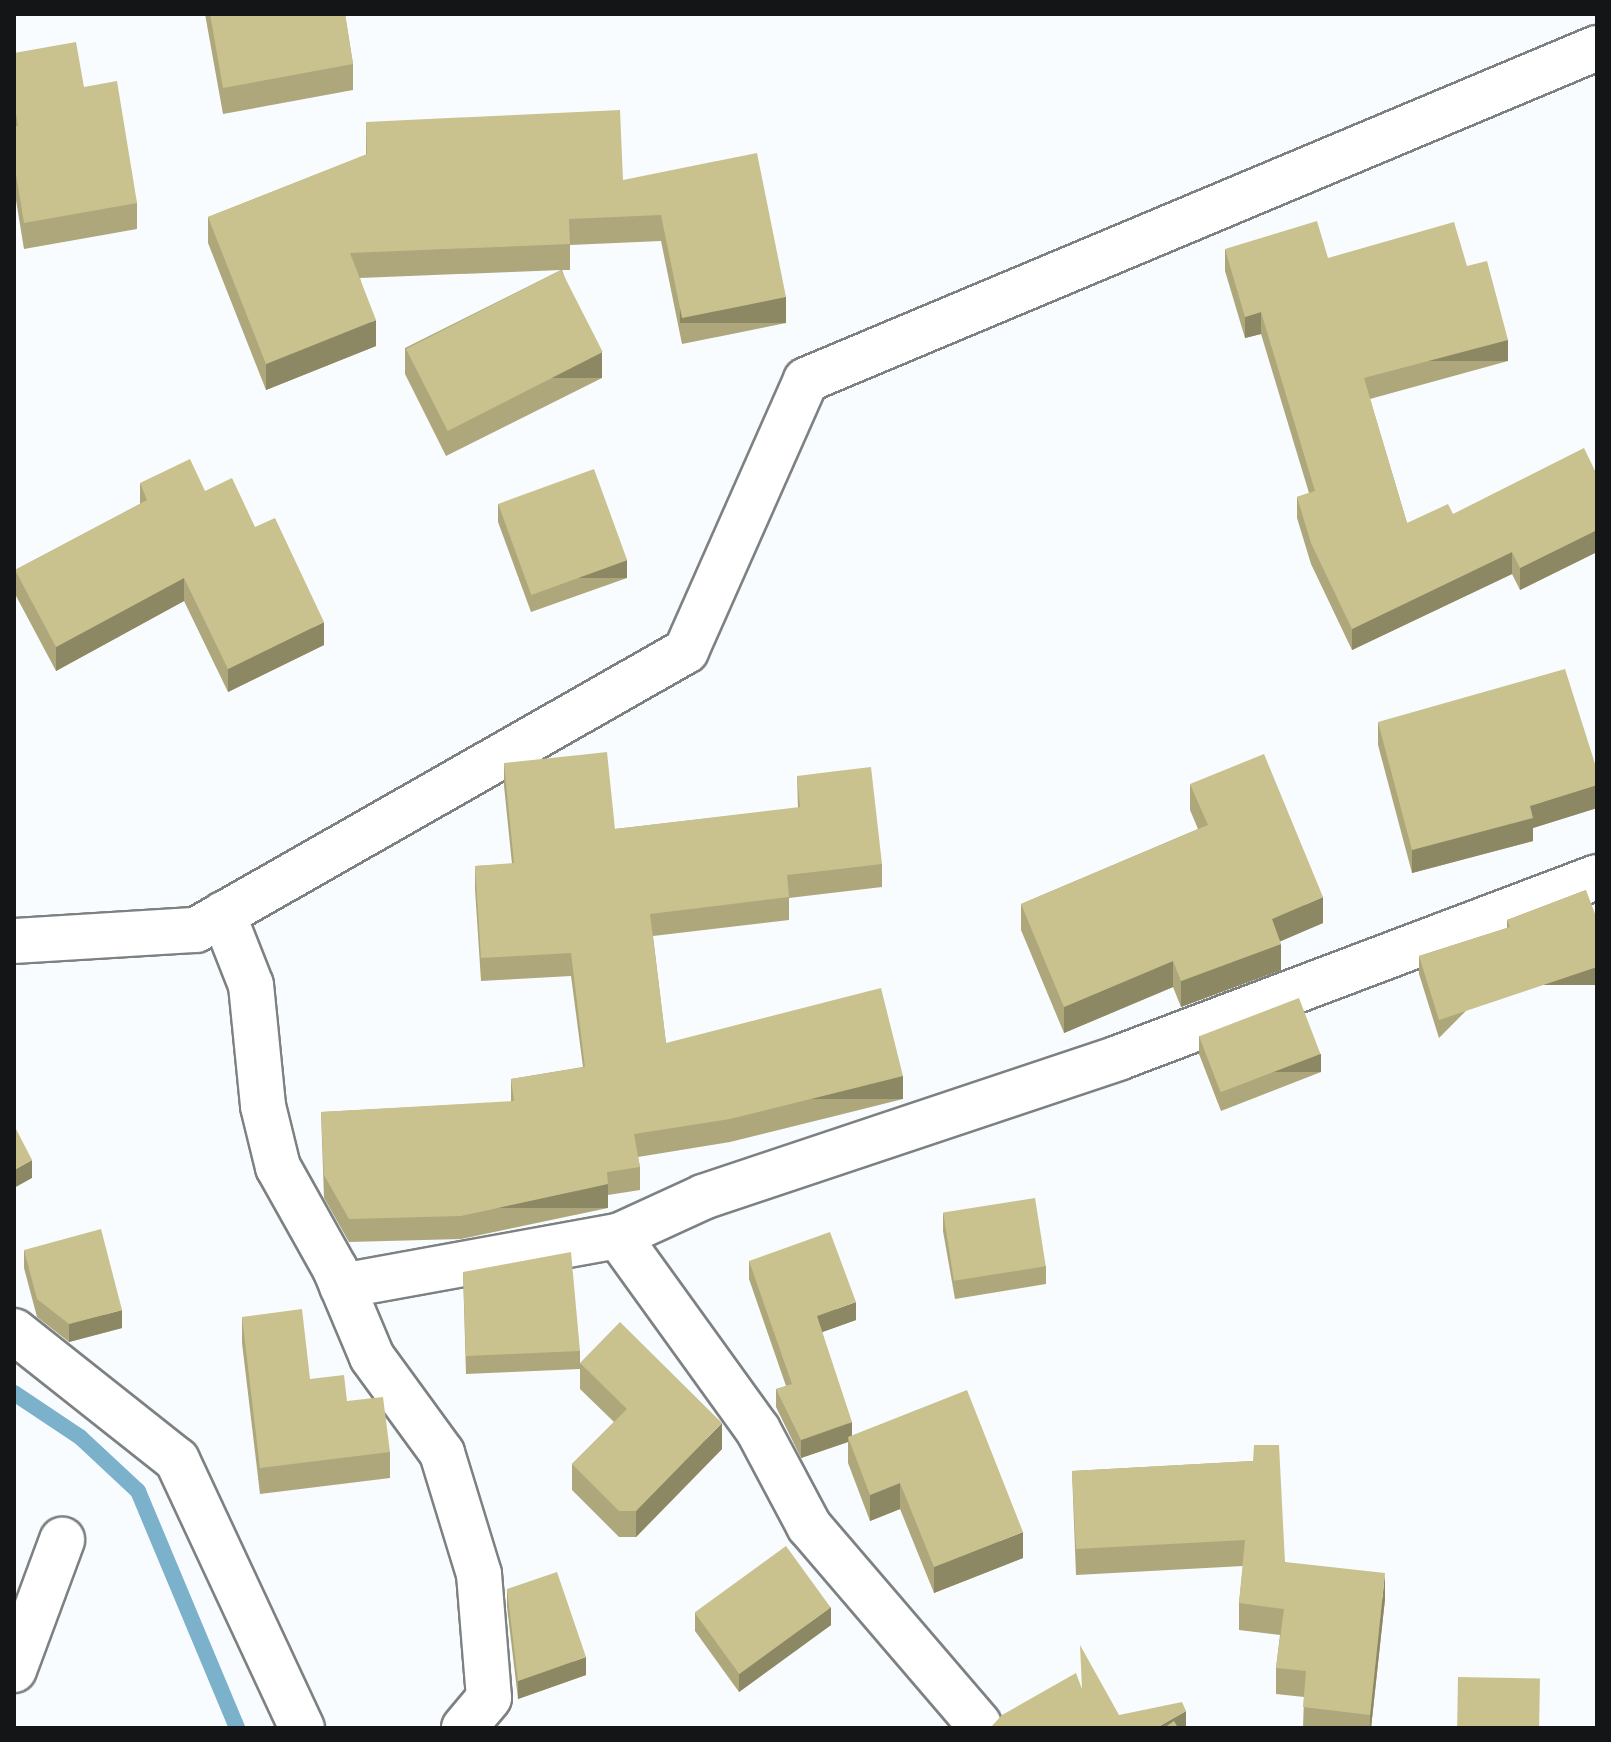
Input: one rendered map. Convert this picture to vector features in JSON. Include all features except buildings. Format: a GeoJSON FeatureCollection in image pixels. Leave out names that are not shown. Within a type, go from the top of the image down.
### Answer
{"type":"FeatureCollection","features":[{"type":"Feature","properties":{"kind":"street"},"geometry":{"type":"LineString","coordinates":[[14,941],[196,930],[686,651],[806,380],[1597,48]]}},
{"type":"Feature","properties":{"kind":"street"},"geometry":{"type":"LineString","coordinates":[[342,1286],[618,1236],[703,1197],[1118,1058],[1597,877]]}},
{"type":"Feature","properties":{"kind":"street"},"geometry":{"type":"LineString","coordinates":[[223,914],[251,985],[263,1106],[278,1167],[342,1286],[372,1357],[442,1453],[479,1574],[489,1698],[464,1728]]}},
{"type":"Feature","properties":{"kind":"street"},"geometry":{"type":"LineString","coordinates":[[618,1236],[758,1430],[809,1526],[979,1724]]}},
{"type":"Feature","properties":{"kind":"street"},"geometry":{"type":"LineString","coordinates":[[14,1331],[177,1460],[302,1728]]}},
{"type":"Feature","properties":{"kind":"street"},"geometry":{"type":"LineString","coordinates":[[14,1670],[62,1540]]}},
{"type":"Feature","properties":{"kind":"waterway"},"geometry":{"type":"LineString","coordinates":[[14,1393],[80,1437],[138,1491],[237,1728]]}}]}
